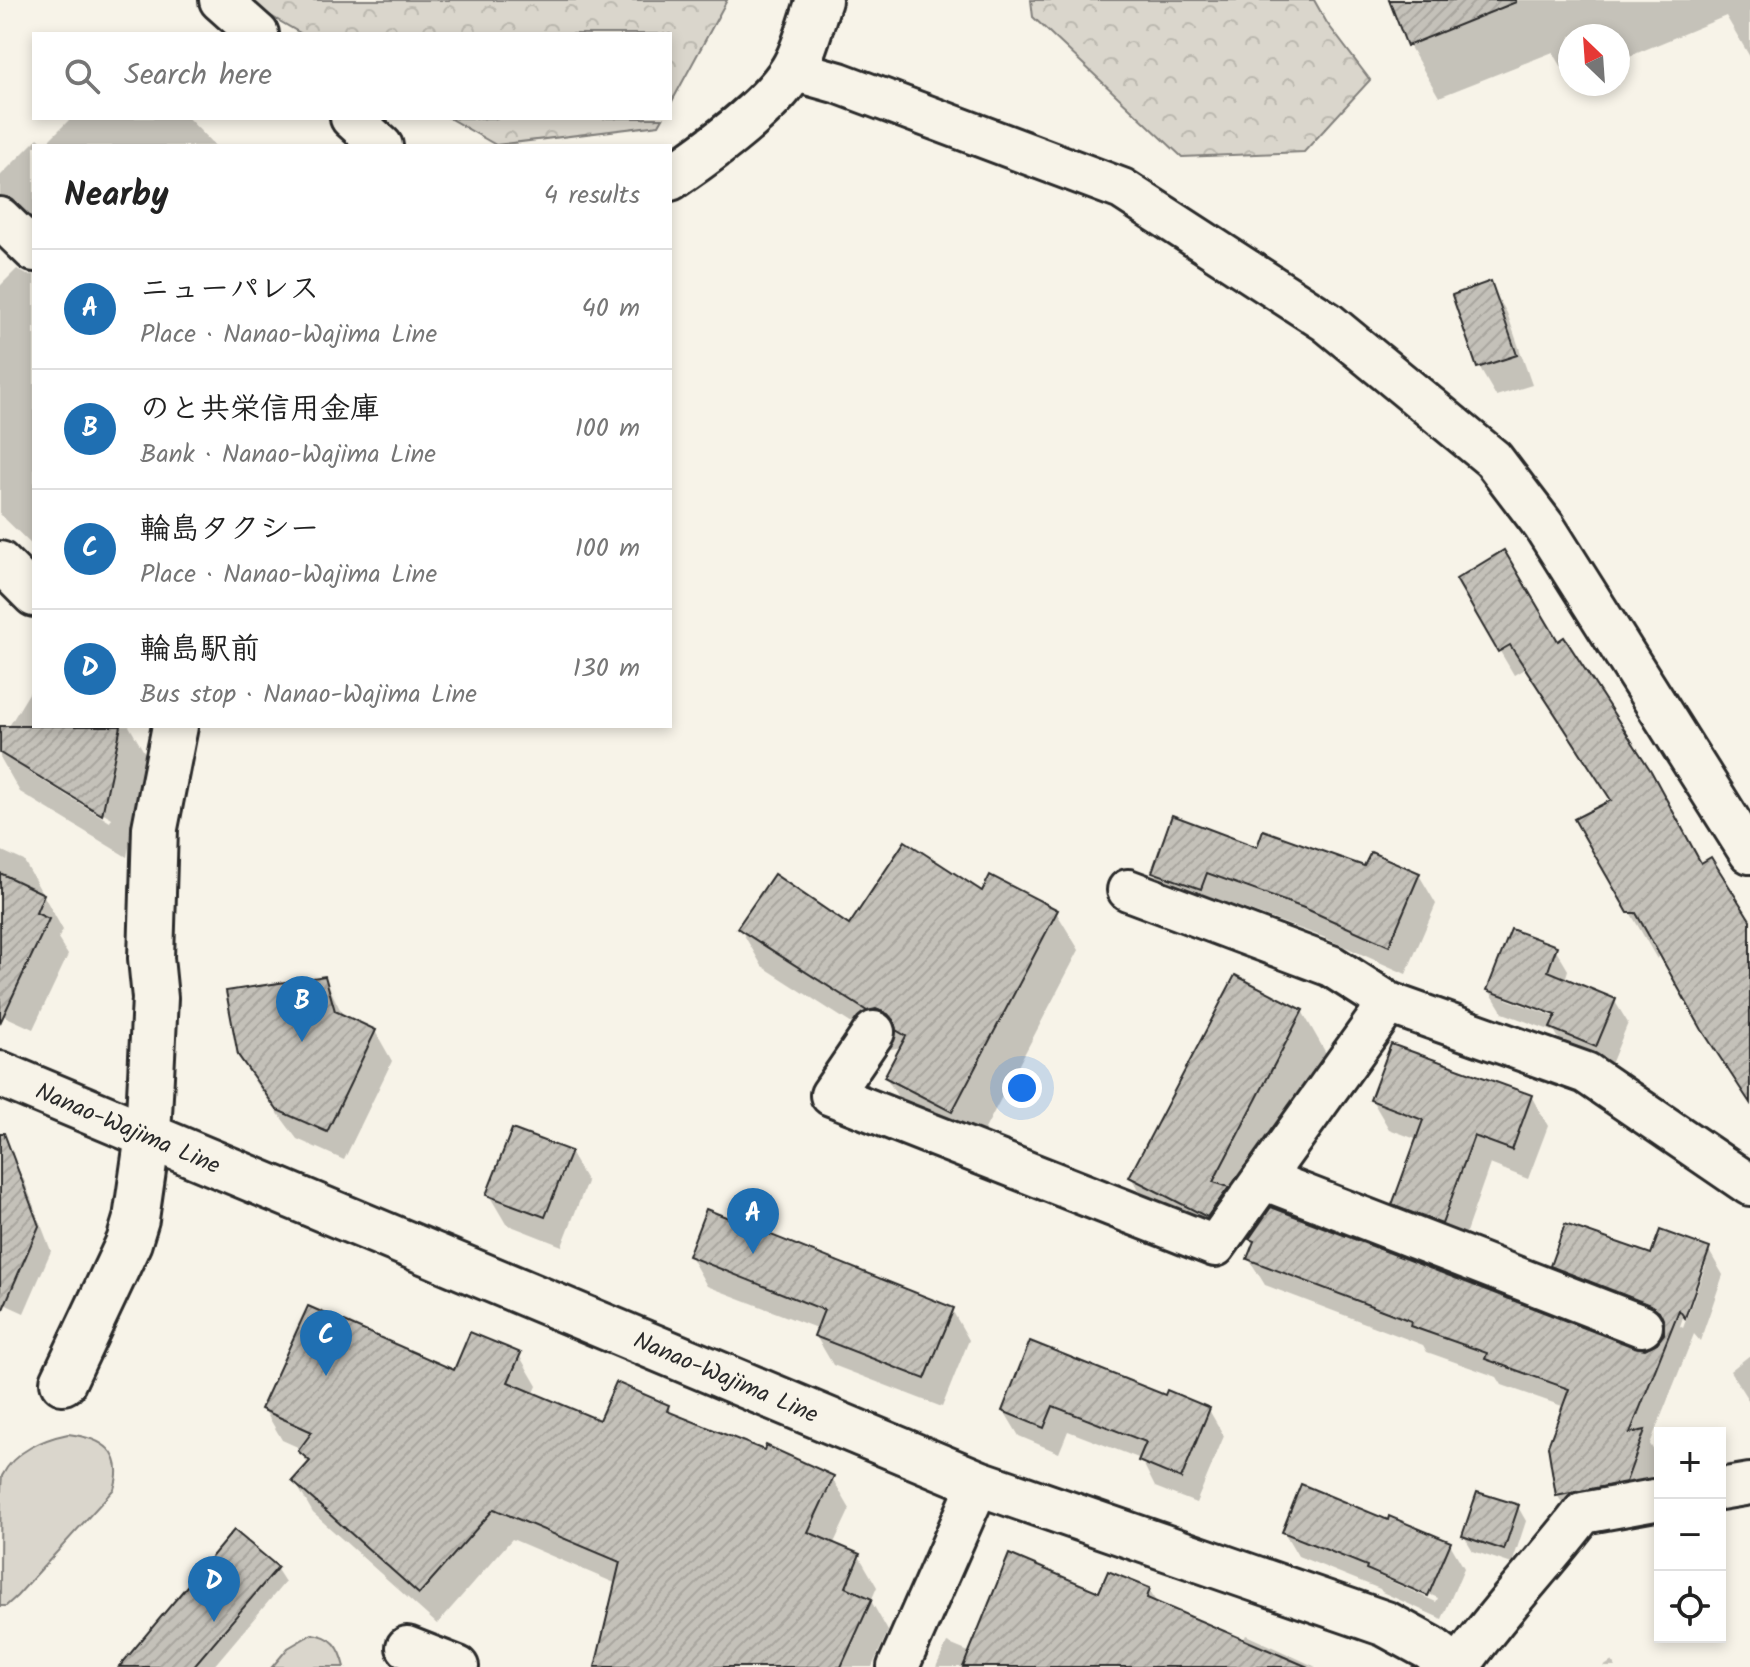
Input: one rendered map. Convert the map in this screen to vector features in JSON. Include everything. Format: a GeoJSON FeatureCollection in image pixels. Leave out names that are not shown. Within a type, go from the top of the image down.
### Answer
{"type":"FeatureCollection","features":[{"type":"Feature","properties":{"kind":"main road"},"geometry":{"type":"LineString","coordinates":[[672,177],[702,157],[759,109],[793,70],[819,0]]}},
{"type":"Feature","properties":{"kind":"main road"},"geometry":{"type":"LineString","coordinates":[[63,1382],[129,1242],[136,1219],[148,1135],[155,998],[151,958],[155,828],[175,728]]}},
{"type":"Feature","properties":{"kind":"main road","name":"Nanao-Wajima Line"},"geometry":{"type":"LineString","coordinates":[[0,1074],[979,1483],[1386,1624],[1457,1667]]}},
{"type":"Feature","properties":{"kind":"street"},"geometry":{"type":"LineString","coordinates":[[220,0],[256,32]]}},
{"type":"Feature","properties":{"kind":"street"},"geometry":{"type":"LineString","coordinates":[[793,70],[839,83],[1122,189],[1339,332],[1493,459],[1544,526],[1750,853]]}},
{"type":"Feature","properties":{"kind":"street"},"geometry":{"type":"LineString","coordinates":[[353,120],[380,144]]}},
{"type":"Feature","properties":{"kind":"street"},"geometry":{"type":"LineString","coordinates":[[0,218],[32,249]]}},
{"type":"Feature","properties":{"kind":"street"},"geometry":{"type":"LineString","coordinates":[[0,562],[32,594]]}},
{"type":"Feature","properties":{"kind":"street"},"geometry":{"type":"LineString","coordinates":[[1128,890],[1331,966],[1389,1003],[1586,1073],[1750,1185]]}},
{"type":"Feature","properties":{"kind":"street"},"geometry":{"type":"LineString","coordinates":[[874,1032],[831,1095],[1215,1246],[1389,1003]]}},
{"type":"Feature","properties":{"kind":"street"},"geometry":{"type":"LineString","coordinates":[[1263,1179],[1642,1326]]}},
{"type":"Feature","properties":{"kind":"street"},"geometry":{"type":"LineString","coordinates":[[898,1667],[979,1483]]}},
{"type":"Feature","properties":{"kind":"street"},"geometry":{"type":"LineString","coordinates":[[1726,1488],[1750,1484]]}},
{"type":"Feature","properties":{"kind":"street"},"geometry":{"type":"LineString","coordinates":[[1457,1667],[1583,1513],[1654,1500]]}},
{"type":"Feature","properties":{"kind":"street"},"geometry":{"type":"LineString","coordinates":[[407,1647],[458,1667]]}},
{"type":"Feature","properties":{"kind":"green space"},"geometry":{"type":"Polygon","coordinates":[[[243,0],[727,0],[672,101],[672,32],[299,32],[243,0]]]}},
{"type":"Feature","properties":{"kind":"green space"},"geometry":{"type":"Polygon","coordinates":[[[1031,0],[1314,0],[1327,23],[1370,80],[1304,152],[1182,157],[1033,17],[1031,0]]]}},
{"type":"Feature","properties":{"kind":"green space"},"geometry":{"type":"Polygon","coordinates":[[[452,120],[662,120],[659,125],[494,144],[452,120]]]}},
{"type":"Feature","properties":{"kind":"green space"},"geometry":{"type":"Polygon","coordinates":[[[68,1434],[101,1443],[114,1456],[117,1476],[114,1489],[17,1596],[6,1606],[0,1606],[2,1476],[22,1453],[49,1439],[68,1434]]]}},
{"type":"Feature","properties":{"kind":"green space"},"geometry":{"type":"Polygon","coordinates":[[[312,1634],[325,1637],[334,1644],[345,1667],[272,1667],[288,1648],[312,1634]]]}},
{"type":"Feature","properties":{"kind":"building"},"geometry":{"type":"Polygon","coordinates":[[[1389,0],[1516,0],[1516,2],[1407,46],[1389,0]]]}},
{"type":"Feature","properties":{"kind":"building"},"geometry":{"type":"Polygon","coordinates":[[[1491,281],[1517,355],[1477,368],[1452,295],[1491,281]]]}},
{"type":"Feature","properties":{"kind":"building"},"geometry":{"type":"Polygon","coordinates":[[[1504,550],[1558,641],[1564,637],[1651,771],[1701,863],[1711,857],[1750,920],[1750,1103],[1702,1030],[1636,913],[1628,913],[1574,819],[1611,800],[1510,645],[1498,652],[1456,579],[1504,550]]]}},
{"type":"Feature","properties":{"kind":"building"},"geometry":{"type":"Polygon","coordinates":[[[0,726],[121,728],[102,815],[0,753],[0,726]]]}},
{"type":"Feature","properties":{"kind":"building"},"geometry":{"type":"Polygon","coordinates":[[[1172,815],[1257,847],[1263,830],[1364,866],[1371,852],[1420,873],[1389,946],[1304,908],[1207,873],[1201,889],[1152,872],[1172,815]]]}},
{"type":"Feature","properties":{"kind":"building"},"geometry":{"type":"Polygon","coordinates":[[[905,841],[982,891],[990,875],[1058,910],[952,1112],[884,1077],[906,1036],[896,1030],[888,1014],[876,1009],[867,1011],[737,928],[774,874],[849,925],[905,841]]]}},
{"type":"Feature","properties":{"kind":"building"},"geometry":{"type":"Polygon","coordinates":[[[0,873],[44,894],[36,913],[49,919],[0,1023],[0,873]]]}},
{"type":"Feature","properties":{"kind":"building"},"geometry":{"type":"Polygon","coordinates":[[[1511,929],[1557,946],[1548,971],[1616,999],[1596,1047],[1550,1028],[1556,1015],[1487,990],[1511,929]]]}},
{"type":"Feature","properties":{"kind":"building"},"geometry":{"type":"Polygon","coordinates":[[[1235,975],[1303,1010],[1213,1182],[1229,1187],[1207,1217],[1129,1177],[1235,975]]]}},
{"type":"Feature","properties":{"kind":"building"},"geometry":{"type":"Polygon","coordinates":[[[325,976],[335,1011],[376,1030],[327,1132],[277,1110],[238,1055],[226,991],[325,976]]]}},
{"type":"Feature","properties":{"kind":"building"},"geometry":{"type":"Polygon","coordinates":[[[1391,1044],[1532,1095],[1512,1150],[1474,1136],[1442,1224],[1392,1205],[1423,1120],[1370,1100],[1391,1044]]]}},
{"type":"Feature","properties":{"kind":"building"},"geometry":{"type":"Polygon","coordinates":[[[512,1129],[571,1151],[545,1217],[486,1195],[512,1129]]]}},
{"type":"Feature","properties":{"kind":"building"},"geometry":{"type":"Polygon","coordinates":[[[0,1133],[4,1133],[39,1226],[0,1316],[0,1133]]]}},
{"type":"Feature","properties":{"kind":"building"},"geometry":{"type":"Polygon","coordinates":[[[1271,1207],[1645,1349],[1657,1343],[1664,1334],[1664,1322],[1659,1311],[1550,1266],[1565,1224],[1651,1254],[1660,1230],[1710,1248],[1685,1318],[1679,1310],[1630,1433],[1645,1430],[1626,1482],[1556,1496],[1548,1446],[1569,1389],[1485,1359],[1487,1353],[1410,1326],[1411,1321],[1247,1259],[1254,1241],[1249,1239],[1271,1207]]]}},
{"type":"Feature","properties":{"kind":"building"},"geometry":{"type":"Polygon","coordinates":[[[706,1209],[954,1308],[925,1379],[814,1336],[824,1310],[688,1256],[706,1209]]]}},
{"type":"Feature","properties":{"kind":"building"},"geometry":{"type":"Polygon","coordinates":[[[308,1306],[454,1370],[470,1332],[521,1353],[508,1382],[599,1420],[616,1382],[669,1405],[667,1411],[764,1450],[766,1445],[834,1476],[808,1532],[860,1554],[846,1587],[872,1599],[841,1667],[595,1667],[620,1562],[494,1509],[419,1594],[292,1481],[310,1461],[298,1451],[312,1432],[261,1409],[308,1306]]]}},
{"type":"Feature","properties":{"kind":"building"},"geometry":{"type":"Polygon","coordinates":[[[1030,1341],[1165,1395],[1167,1390],[1210,1408],[1181,1479],[1138,1461],[1146,1442],[1053,1406],[1044,1428],[1002,1411],[1030,1341]]]}},
{"type":"Feature","properties":{"kind":"building"},"geometry":{"type":"Polygon","coordinates":[[[1301,1484],[1451,1542],[1428,1596],[1366,1569],[1367,1566],[1282,1532],[1301,1484]]]}},
{"type":"Feature","properties":{"kind":"building"},"geometry":{"type":"Polygon","coordinates":[[[1477,1492],[1519,1505],[1504,1550],[1462,1536],[1477,1492]]]}},
{"type":"Feature","properties":{"kind":"building"},"geometry":{"type":"Polygon","coordinates":[[[234,1530],[278,1567],[193,1667],[119,1667],[234,1530]]]}},
{"type":"Feature","properties":{"kind":"building"},"geometry":{"type":"Polygon","coordinates":[[[1009,1554],[1099,1592],[1108,1571],[1150,1588],[1147,1598],[1308,1667],[963,1667],[1009,1554]]]}},
{"type":"Feature","properties":{"kind":"place","name":"のと共栄信用金庫"},"geometry":{"type":"Point","coordinates":[302,1042]}},
{"type":"Feature","properties":{"kind":"place","name":"ニューパレス"},"geometry":{"type":"Point","coordinates":[753,1254]}},
{"type":"Feature","properties":{"kind":"place","name":"輪島タクシー"},"geometry":{"type":"Point","coordinates":[326,1376]}},
{"type":"Feature","properties":{"kind":"place","name":"輪島駅前"},"geometry":{"type":"Point","coordinates":[214,1622]}}]}
